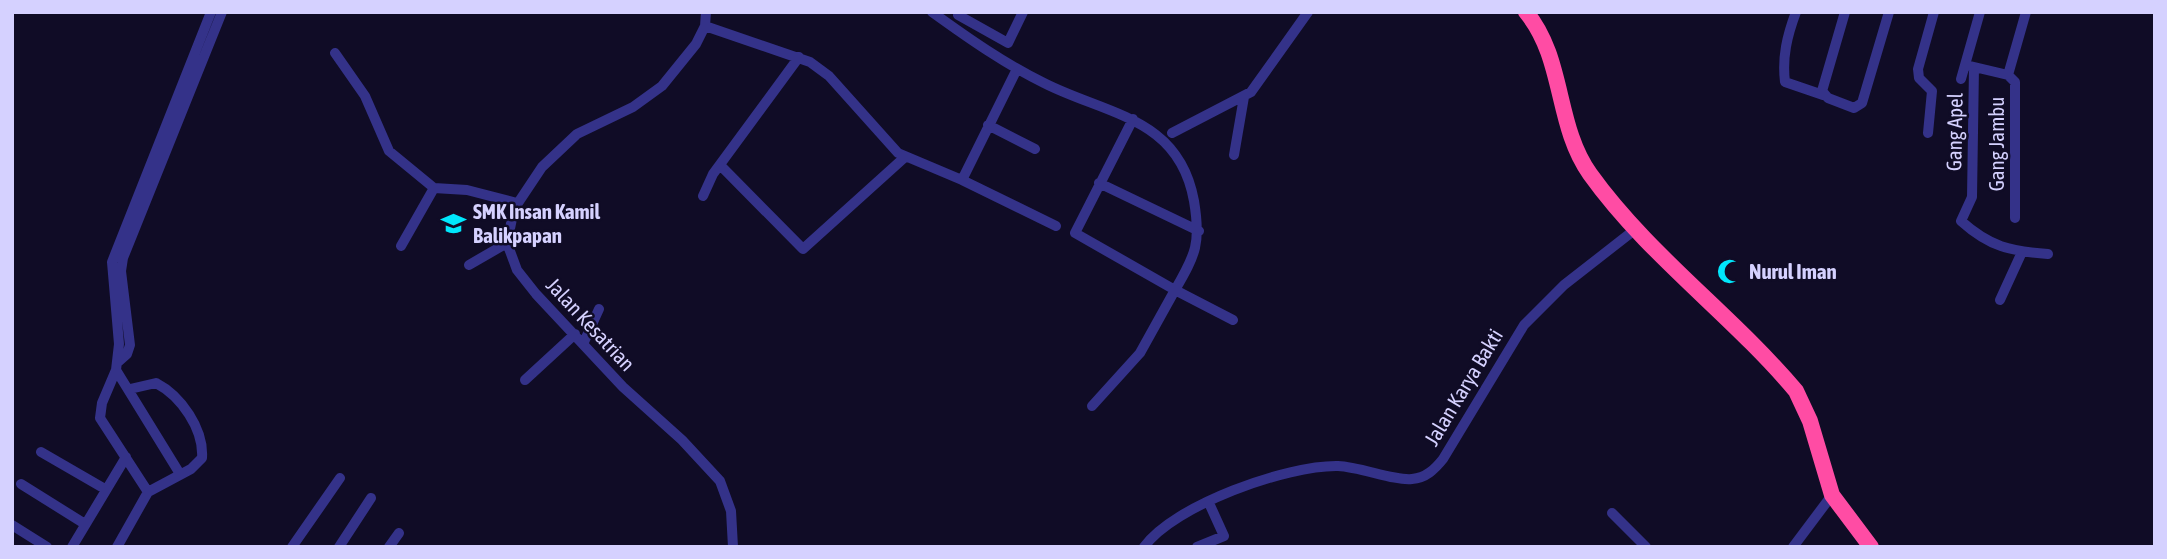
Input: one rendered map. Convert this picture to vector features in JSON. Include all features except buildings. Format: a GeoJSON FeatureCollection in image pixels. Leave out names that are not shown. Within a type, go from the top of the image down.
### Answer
{"type":"FeatureCollection","features":[{"type":"Feature","properties":{"kind":"highway"},"geometry":{"type":"LineString","coordinates":[[1526,12],[1546,43],[1566,123],[1581,159],[1603,191],[1637,228],[1796,391],[1810,421],[1832,495],[1871,547]]}},
{"type":"Feature","properties":{"kind":"street"},"geometry":{"type":"LineString","coordinates":[[148,492],[100,418],[102,403],[117,366],[120,344],[112,282],[113,256],[211,12]]}},
{"type":"Feature","properties":{"kind":"street"},"geometry":{"type":"LineString","coordinates":[[117,366],[127,354],[130,345],[121,271],[123,258],[222,12]]}},
{"type":"Feature","properties":{"kind":"street"},"geometry":{"type":"LineString","coordinates":[[469,265],[507,243],[510,218],[517,203],[542,167],[566,143],[633,107],[662,86],[689,54],[705,26],[706,12]]}},
{"type":"Feature","properties":{"kind":"street"},"geometry":{"type":"LineString","coordinates":[[932,12],[1017,69],[1063,92],[1097,102],[1133,119],[1164,141],[1182,162],[1192,189],[1199,231],[1196,252],[1140,353],[1092,406]]}},
{"type":"Feature","properties":{"kind":"street"},"geometry":{"type":"LineString","coordinates":[[957,13],[1008,43],[1023,12]]}},
{"type":"Feature","properties":{"kind":"street"},"geometry":{"type":"LineString","coordinates":[[1172,133],[1244,97],[1258,85],[1308,12]]}},
{"type":"Feature","properties":{"kind":"street"},"geometry":{"type":"LineString","coordinates":[[1797,12],[1786,45],[1783,64],[1785,82],[1854,108],[1863,103],[1889,12]]}},
{"type":"Feature","properties":{"kind":"street"},"geometry":{"type":"LineString","coordinates":[[1824,95],[1845,12]]}},
{"type":"Feature","properties":{"kind":"street"},"geometry":{"type":"LineString","coordinates":[[1928,133],[1932,91],[1919,78],[1917,69],[1934,12]]}},
{"type":"Feature","properties":{"kind":"street"},"geometry":{"type":"LineString","coordinates":[[1961,79],[1970,66],[1980,12]]}},
{"type":"Feature","properties":{"kind":"street"},"geometry":{"type":"LineString","coordinates":[[1970,66],[2008,75],[2026,12]]}},
{"type":"Feature","properties":{"kind":"street"},"geometry":{"type":"LineString","coordinates":[[705,26],[799,57],[829,76],[877,132],[905,157],[962,180],[1056,226]]}},
{"type":"Feature","properties":{"kind":"street"},"geometry":{"type":"LineString","coordinates":[[335,53],[365,96],[389,151],[434,188],[467,190],[517,203]]}},
{"type":"Feature","properties":{"kind":"street"},"geometry":{"type":"LineString","coordinates":[[703,196],[720,166],[799,57]]}},
{"type":"Feature","properties":{"kind":"street","name":"Gang Apel"},"geometry":{"type":"LineString","coordinates":[[1970,66],[1972,197],[1961,222],[1986,242],[2022,252]]}},
{"type":"Feature","properties":{"kind":"street"},"geometry":{"type":"LineString","coordinates":[[962,180],[1017,69]]}},
{"type":"Feature","properties":{"kind":"street","name":"Gang Jambu"},"geometry":{"type":"LineString","coordinates":[[2008,75],[2015,82],[2015,218]]}},
{"type":"Feature","properties":{"kind":"street"},"geometry":{"type":"LineString","coordinates":[[1234,155],[1244,97]]}},
{"type":"Feature","properties":{"kind":"street"},"geometry":{"type":"LineString","coordinates":[[1133,119],[1077,227],[1076,236],[1233,320]]}},
{"type":"Feature","properties":{"kind":"street"},"geometry":{"type":"LineString","coordinates":[[988,125],[1035,149]]}},
{"type":"Feature","properties":{"kind":"street"},"geometry":{"type":"LineString","coordinates":[[720,166],[803,249],[905,157]]}},
{"type":"Feature","properties":{"kind":"street"},"geometry":{"type":"LineString","coordinates":[[1099,183],[1199,231]]}},
{"type":"Feature","properties":{"kind":"street"},"geometry":{"type":"LineString","coordinates":[[401,246],[434,188]]}},
{"type":"Feature","properties":{"kind":"street","name":"Jalan Karya Bakti"},"geometry":{"type":"LineString","coordinates":[[1144,547],[1169,524],[1261,480],[1307,468],[1351,467],[1406,480],[1420,478],[1432,471],[1443,459],[1524,325],[1564,285],[1637,228]]}},
{"type":"Feature","properties":{"kind":"street","name":"Jalan Kesatrian"},"geometry":{"type":"LineString","coordinates":[[507,243],[509,254],[524,280],[623,387],[682,440],[720,481],[731,511],[733,547]]}},
{"type":"Feature","properties":{"kind":"street"},"geometry":{"type":"LineString","coordinates":[[2000,300],[2022,252],[2048,254]]}},
{"type":"Feature","properties":{"kind":"street"},"geometry":{"type":"LineString","coordinates":[[584,342],[599,309]]}},
{"type":"Feature","properties":{"kind":"street"},"geometry":{"type":"LineString","coordinates":[[525,380],[575,334]]}},
{"type":"Feature","properties":{"kind":"street"},"geometry":{"type":"LineString","coordinates":[[117,366],[180,474]]}},
{"type":"Feature","properties":{"kind":"street"},"geometry":{"type":"LineString","coordinates":[[117,547],[148,492],[202,458],[201,440],[194,422],[164,387],[150,383],[130,389]]}},
{"type":"Feature","properties":{"kind":"street"},"geometry":{"type":"LineString","coordinates":[[41,452],[105,489]]}},
{"type":"Feature","properties":{"kind":"street"},"geometry":{"type":"LineString","coordinates":[[87,547],[74,544],[126,457]]}},
{"type":"Feature","properties":{"kind":"street"},"geometry":{"type":"LineString","coordinates":[[292,547],[340,478]]}},
{"type":"Feature","properties":{"kind":"street"},"geometry":{"type":"LineString","coordinates":[[21,484],[85,524]]}},
{"type":"Feature","properties":{"kind":"street"},"geometry":{"type":"LineString","coordinates":[[1793,547],[1832,495]]}},
{"type":"Feature","properties":{"kind":"street"},"geometry":{"type":"LineString","coordinates":[[339,547],[371,498]]}},
{"type":"Feature","properties":{"kind":"street"},"geometry":{"type":"LineString","coordinates":[[1197,547],[1226,541],[1209,503]]}},
{"type":"Feature","properties":{"kind":"street"},"geometry":{"type":"LineString","coordinates":[[1612,513],[1646,547]]}},
{"type":"Feature","properties":{"kind":"street"},"geometry":{"type":"LineString","coordinates":[[12,525],[47,547]]}},
{"type":"Feature","properties":{"kind":"street"},"geometry":{"type":"LineString","coordinates":[[390,547],[400,533]]}},
{"type":"Feature","properties":{"kind":"place","name":"SMK Insan Kamil Balikpapan"},"geometry":{"type":"Point","coordinates":[453,223]}},
{"type":"Feature","properties":{"kind":"place","name":"Nurul Iman"},"geometry":{"type":"Point","coordinates":[1729,271]}}]}
